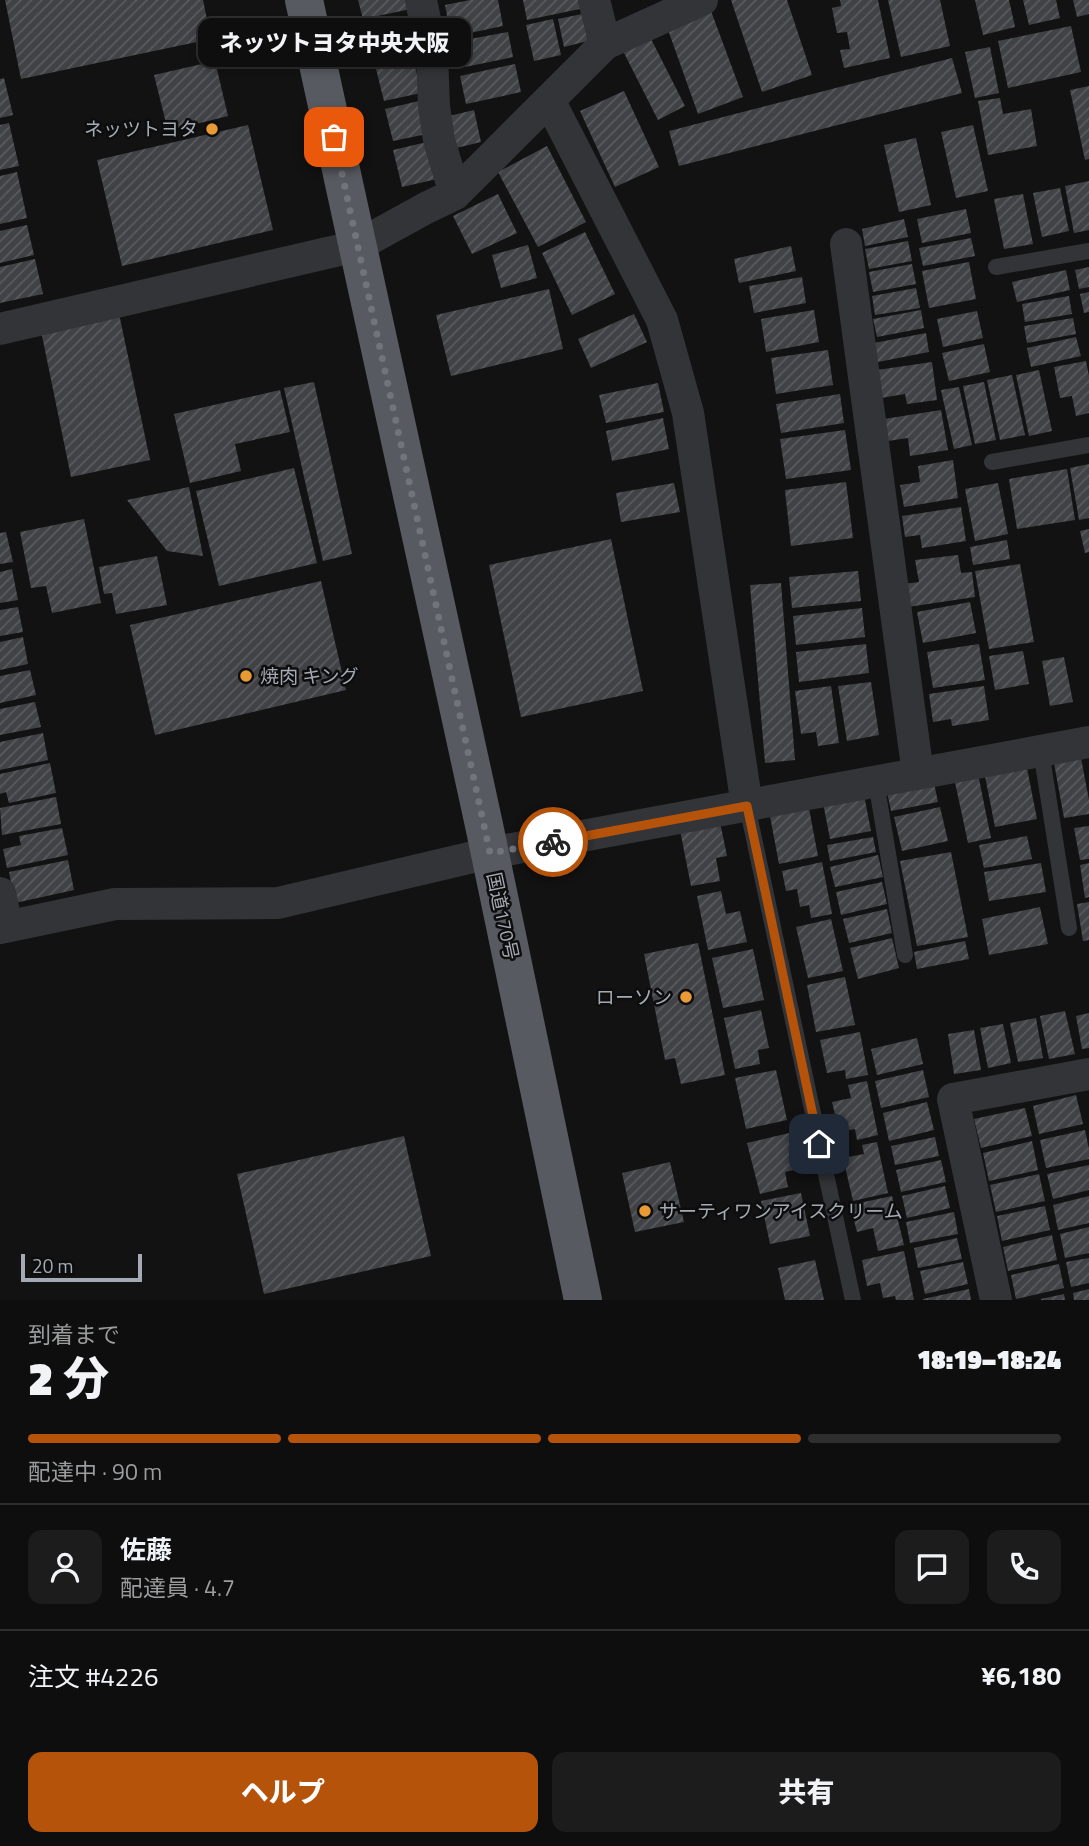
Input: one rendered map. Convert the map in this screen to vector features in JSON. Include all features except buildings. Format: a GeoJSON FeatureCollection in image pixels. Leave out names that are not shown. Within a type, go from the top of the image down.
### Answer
{"type":"FeatureCollection","features":[{"type":"Feature","properties":{"kind":"highway","name":"国道170号"},"geometry":{"type":"LineString","coordinates":[[304,0],[490,853],[583,1300]]}},
{"type":"Feature","properties":{"kind":"street"},"geometry":{"type":"LineString","coordinates":[[421,0],[432,55],[434,106],[439,140],[455,194]]}},
{"type":"Feature","properties":{"kind":"street"},"geometry":{"type":"LineString","coordinates":[[594,0],[605,44]]}},
{"type":"Feature","properties":{"kind":"street"},"geometry":{"type":"LineString","coordinates":[[0,329],[358,246],[455,194],[605,44],[702,0]]}},
{"type":"Feature","properties":{"kind":"street"},"geometry":{"type":"LineString","coordinates":[[549,100],[662,320],[666,333],[688,413],[747,806]]}},
{"type":"Feature","properties":{"kind":"street"},"geometry":{"type":"LineString","coordinates":[[846,244],[918,774]]}},
{"type":"Feature","properties":{"kind":"street"},"geometry":{"type":"LineString","coordinates":[[0,893],[4,927],[115,904],[278,903],[490,853],[1089,742]]}},
{"type":"Feature","properties":{"kind":"street"},"geometry":{"type":"LineString","coordinates":[[996,1300],[953,1099],[1089,1074]]}},
{"type":"Feature","properties":{"kind":"lane"},"geometry":{"type":"LineString","coordinates":[[996,267],[1089,250]]}},
{"type":"Feature","properties":{"kind":"lane"},"geometry":{"type":"LineString","coordinates":[[992,462],[1089,445]]}},
{"type":"Feature","properties":{"kind":"lane"},"geometry":{"type":"LineString","coordinates":[[1041,751],[1069,928]]}},
{"type":"Feature","properties":{"kind":"lane"},"geometry":{"type":"LineString","coordinates":[[877,782],[905,955]]}},
{"type":"Feature","properties":{"kind":"lane"},"geometry":{"type":"LineString","coordinates":[[747,806],[853,1300]]}},
{"type":"Feature","properties":{"kind":"way so far"},"geometry":{"type":"LineString","coordinates":[[334,137],[490,853],[553,842]]}},
{"type":"Feature","properties":{"kind":"place","name":"ネッツトヨタ"},"geometry":{"type":"Point","coordinates":[212,129]}},
{"type":"Feature","properties":{"kind":"place","name":"ネッツトヨタ中央大阪"},"geometry":{"type":"Point","coordinates":[334,137]}},
{"type":"Feature","properties":{"kind":"place","name":"焼肉 キング"},"geometry":{"type":"Point","coordinates":[246,676]}},
{"type":"Feature","properties":{"kind":"place","name":"ローソン"},"geometry":{"type":"Point","coordinates":[686,997]}},
{"type":"Feature","properties":{"kind":"place","name":"サーティワンアイスクリーム"},"geometry":{"type":"Point","coordinates":[645,1211]}},
{"type":"Feature","properties":{"kind":"route"},"geometry":{"type":"LineString","coordinates":[[553,842],[747,806],[819,1144]]}}]}
